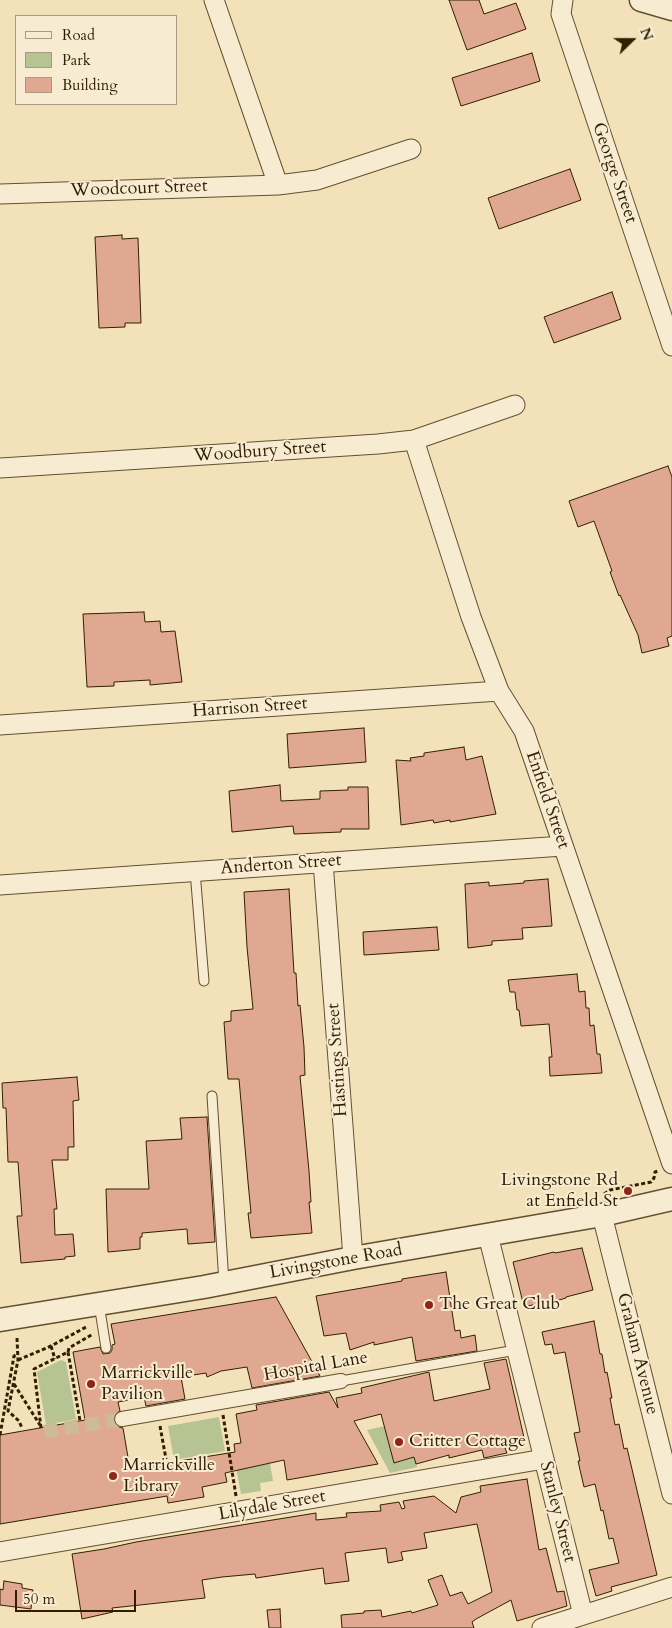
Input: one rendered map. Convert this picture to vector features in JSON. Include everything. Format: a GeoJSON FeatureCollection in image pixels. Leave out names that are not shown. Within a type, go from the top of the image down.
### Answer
{"type":"FeatureCollection","features":[{"type":"Feature","properties":{"kind":"street"},"geometry":{"type":"LineString","coordinates":[[214,0],[278,185]]}},
{"type":"Feature","properties":{"kind":"street","name":"George Street"},"geometry":{"type":"LineString","coordinates":[[562,0],[561,14],[672,346]]}},
{"type":"Feature","properties":{"kind":"street"},"geometry":{"type":"LineString","coordinates":[[641,0],[672,9]]}},
{"type":"Feature","properties":{"kind":"street","name":"Woodcourt Street"},"geometry":{"type":"LineString","coordinates":[[0,194],[278,185],[317,180],[411,149]]}},
{"type":"Feature","properties":{"kind":"street","name":"Woodbury Street"},"geometry":{"type":"LineString","coordinates":[[0,468],[378,444],[414,440],[515,405]]}},
{"type":"Feature","properties":{"kind":"street","name":"Enfield Street"},"geometry":{"type":"LineString","coordinates":[[414,440],[471,617],[499,691],[524,731],[672,1164]]}},
{"type":"Feature","properties":{"kind":"street","name":"Harrison Street"},"geometry":{"type":"LineString","coordinates":[[0,725],[499,691]]}},
{"type":"Feature","properties":{"kind":"street","name":"Anderton Street"},"geometry":{"type":"LineString","coordinates":[[0,885],[563,846]]}},
{"type":"Feature","properties":{"kind":"street","name":"Hastings Street"},"geometry":{"type":"LineString","coordinates":[[324,862],[353,1258]]}},
{"type":"Feature","properties":{"kind":"street","name":"Livingstone Road"},"geometry":{"type":"LineString","coordinates":[[0,1320],[96,1314],[224,1283],[602,1214],[672,1199]]}},
{"type":"Feature","properties":{"kind":"street","name":"Graham Avenue"},"geometry":{"type":"LineString","coordinates":[[602,1214],[672,1494]]}},
{"type":"Feature","properties":{"kind":"street","name":"Stanley Street"},"geometry":{"type":"LineString","coordinates":[[488,1235],[583,1615]]}},
{"type":"Feature","properties":{"kind":"street","name":"Hospital Lane"},"geometry":{"type":"LineString","coordinates":[[122,1419],[341,1381]]}},
{"type":"Feature","properties":{"kind":"street","name":"Lilydale Street"},"geometry":{"type":"LineString","coordinates":[[0,1552],[544,1460]]}},
{"type":"Feature","properties":{"kind":"street"},"geometry":{"type":"LineString","coordinates":[[542,1628],[671,1591]]}},
{"type":"Feature","properties":{"kind":"lane"},"geometry":{"type":"LineString","coordinates":[[195,871],[204,981]]}},
{"type":"Feature","properties":{"kind":"lane"},"geometry":{"type":"LineString","coordinates":[[212,1096],[224,1283]]}},
{"type":"Feature","properties":{"kind":"lane"},"geometry":{"type":"LineString","coordinates":[[96,1314],[104,1332],[106,1348]]}},
{"type":"Feature","properties":{"kind":"lane","name":"Hospital Lane"},"geometry":{"type":"LineString","coordinates":[[341,1381],[516,1350]]}},
{"type":"Feature","properties":{"kind":"path"},"geometry":{"type":"LineString","coordinates":[[610,1190],[651,1182],[655,1172]]}},
{"type":"Feature","properties":{"kind":"path"},"geometry":{"type":"LineString","coordinates":[[18,1360],[52,1346],[96,1314]]}},
{"type":"Feature","properties":{"kind":"path"},"geometry":{"type":"LineString","coordinates":[[13,1384],[41,1428],[34,1369],[68,1352],[69,1348],[95,1334],[104,1332]]}},
{"type":"Feature","properties":{"kind":"path"},"geometry":{"type":"LineString","coordinates":[[17,1338],[18,1360],[8,1410],[19,1421],[22,1428]]}},
{"type":"Feature","properties":{"kind":"path"},"geometry":{"type":"LineString","coordinates":[[52,1346],[55,1359]]}},
{"type":"Feature","properties":{"kind":"path"},"geometry":{"type":"LineString","coordinates":[[68,1352],[80,1421]]}},
{"type":"Feature","properties":{"kind":"path"},"geometry":{"type":"LineString","coordinates":[[0,1435],[14,1356],[18,1354]]}},
{"type":"Feature","properties":{"kind":"path"},"geometry":{"type":"LineString","coordinates":[[220,1402],[238,1512]]}},
{"type":"Feature","properties":{"kind":"path"},"geometry":{"type":"LineString","coordinates":[[158,1414],[166,1459]]}},
{"type":"Feature","properties":{"kind":"green space"},"geometry":{"type":"Polygon","coordinates":[[[61,1360],[66,1362],[76,1419],[46,1425],[37,1372],[61,1360]]]}},
{"type":"Feature","properties":{"kind":"green space"},"geometry":{"type":"Polygon","coordinates":[[[219,1417],[225,1451],[174,1460],[168,1426],[219,1417]]]}},
{"type":"Feature","properties":{"kind":"green space"},"geometry":{"type":"Polygon","coordinates":[[[385,1426],[394,1463],[414,1457],[417,1467],[390,1473],[367,1430],[385,1426]]]}},
{"type":"Feature","properties":{"kind":"green space"},"geometry":{"type":"Polygon","coordinates":[[[235,1462],[247,1468],[270,1463],[273,1481],[260,1483],[261,1491],[241,1494],[235,1462]]]}},
{"type":"Feature","properties":{"kind":"building"},"geometry":{"type":"Polygon","coordinates":[[[449,0],[479,0],[484,14],[516,3],[526,29],[467,50],[449,0]]]}},
{"type":"Feature","properties":{"kind":"building"},"geometry":{"type":"Polygon","coordinates":[[[532,53],[540,81],[461,106],[452,78],[532,53]]]}},
{"type":"Feature","properties":{"kind":"building"},"geometry":{"type":"Polygon","coordinates":[[[570,169],[581,200],[499,229],[488,198],[570,169]]]}},
{"type":"Feature","properties":{"kind":"building"},"geometry":{"type":"Polygon","coordinates":[[[122,235],[122,239],[138,238],[141,323],[125,323],[125,327],[99,328],[95,237],[122,235]]]}},
{"type":"Feature","properties":{"kind":"building"},"geometry":{"type":"Polygon","coordinates":[[[612,292],[621,319],[554,343],[544,317],[612,292]]]}},
{"type":"Feature","properties":{"kind":"building"},"geometry":{"type":"Polygon","coordinates":[[[668,466],[672,477],[672,636],[667,638],[669,646],[642,653],[638,635],[619,596],[610,572],[612,571],[594,521],[578,527],[569,501],[668,466]]]}},
{"type":"Feature","properties":{"kind":"building"},"geometry":{"type":"Polygon","coordinates":[[[144,612],[145,622],[160,621],[161,632],[175,631],[182,682],[150,685],[150,680],[114,682],[114,686],[87,687],[83,614],[144,612]]]}},
{"type":"Feature","properties":{"kind":"building"},"geometry":{"type":"Polygon","coordinates":[[[364,728],[366,762],[289,768],[287,734],[364,728]]]}},
{"type":"Feature","properties":{"kind":"building"},"geometry":{"type":"Polygon","coordinates":[[[464,747],[466,760],[482,756],[496,814],[450,822],[450,820],[434,823],[433,820],[401,825],[396,760],[411,761],[410,758],[424,756],[424,753],[464,747]]]}},
{"type":"Feature","properties":{"kind":"building"},"geometry":{"type":"Polygon","coordinates":[[[280,785],[281,801],[320,799],[320,791],[348,790],[348,787],[368,787],[369,829],[341,829],[341,832],[294,834],[293,826],[232,832],[229,791],[280,785]]]}},
{"type":"Feature","properties":{"kind":"building"},"geometry":{"type":"Polygon","coordinates":[[[548,879],[552,926],[522,928],[523,939],[492,941],[492,945],[468,948],[465,884],[489,882],[489,886],[548,879]]]}},
{"type":"Feature","properties":{"kind":"building"},"geometry":{"type":"Polygon","coordinates":[[[289,889],[294,973],[296,973],[298,1006],[300,1005],[304,1047],[305,1075],[300,1076],[309,1171],[312,1233],[251,1238],[248,1213],[251,1213],[239,1079],[228,1079],[224,1022],[231,1021],[231,1011],[253,1009],[244,892],[289,889]]]}},
{"type":"Feature","properties":{"kind":"building"},"geometry":{"type":"Polygon","coordinates":[[[437,927],[439,950],[364,955],[363,932],[437,927]]]}},
{"type":"Feature","properties":{"kind":"building"},"geometry":{"type":"Polygon","coordinates":[[[577,974],[579,992],[585,991],[586,1008],[589,1008],[590,1026],[594,1025],[597,1054],[600,1054],[602,1073],[550,1076],[549,1057],[552,1057],[549,1024],[521,1026],[515,992],[510,992],[508,980],[577,974]]]}},
{"type":"Feature","properties":{"kind":"building"},"geometry":{"type":"Polygon","coordinates":[[[77,1077],[79,1100],[73,1101],[74,1147],[68,1147],[68,1160],[52,1160],[57,1209],[54,1209],[55,1235],[73,1234],[75,1256],[65,1257],[65,1259],[21,1263],[17,1216],[22,1216],[18,1162],[8,1162],[6,1108],[3,1108],[2,1083],[77,1077]]]}},
{"type":"Feature","properties":{"kind":"building"},"geometry":{"type":"Polygon","coordinates":[[[207,1117],[215,1242],[188,1244],[187,1229],[142,1233],[140,1249],[108,1252],[106,1189],[149,1189],[146,1141],[182,1139],[180,1118],[207,1117]]]}},
{"type":"Feature","properties":{"kind":"building"},"geometry":{"type":"Polygon","coordinates":[[[582,1248],[593,1290],[549,1303],[549,1301],[524,1307],[513,1262],[554,1252],[582,1248]]]}},
{"type":"Feature","properties":{"kind":"building"},"geometry":{"type":"Polygon","coordinates":[[[446,1272],[455,1331],[460,1330],[461,1338],[475,1335],[477,1351],[416,1361],[412,1337],[374,1345],[374,1342],[350,1350],[346,1333],[324,1336],[316,1296],[446,1272]]]}},
{"type":"Feature","properties":{"kind":"building"},"geometry":{"type":"Polygon","coordinates":[[[276,1297],[320,1376],[252,1388],[247,1367],[221,1371],[207,1377],[206,1373],[181,1377],[185,1399],[146,1406],[144,1397],[118,1402],[120,1411],[114,1416],[114,1421],[119,1427],[123,1428],[130,1469],[235,1452],[234,1444],[241,1443],[236,1414],[257,1410],[256,1405],[329,1392],[338,1408],[336,1398],[362,1393],[361,1388],[429,1372],[434,1401],[490,1389],[484,1363],[506,1359],[525,1442],[505,1448],[507,1453],[484,1458],[482,1450],[449,1458],[449,1455],[416,1464],[414,1457],[394,1463],[381,1414],[354,1421],[378,1464],[287,1480],[284,1460],[225,1473],[227,1482],[202,1487],[204,1497],[168,1503],[167,1496],[0,1524],[0,1435],[85,1420],[73,1352],[100,1347],[103,1354],[110,1353],[112,1345],[115,1344],[111,1324],[276,1297]]]}},
{"type":"Feature","properties":{"kind":"building"},"geometry":{"type":"Polygon","coordinates":[[[594,1321],[600,1354],[602,1354],[605,1373],[607,1372],[615,1425],[619,1424],[624,1449],[627,1448],[657,1575],[611,1587],[612,1591],[596,1596],[589,1570],[619,1563],[613,1538],[609,1539],[595,1484],[584,1487],[574,1433],[580,1432],[565,1352],[554,1354],[552,1344],[545,1345],[542,1332],[594,1321]]]}},
{"type":"Feature","properties":{"kind":"building"},"geometry":{"type":"Polygon","coordinates":[[[527,1479],[539,1550],[546,1548],[557,1592],[564,1591],[567,1606],[517,1621],[511,1600],[472,1622],[474,1628],[342,1628],[341,1615],[381,1610],[382,1617],[411,1611],[412,1613],[438,1605],[428,1580],[442,1575],[450,1596],[462,1592],[468,1604],[492,1592],[477,1524],[424,1533],[427,1548],[401,1552],[403,1560],[388,1563],[386,1548],[345,1553],[349,1581],[325,1584],[323,1568],[256,1578],[255,1574],[222,1577],[202,1580],[205,1598],[112,1608],[113,1612],[82,1619],[72,1554],[316,1513],[316,1520],[347,1517],[346,1513],[381,1511],[380,1505],[399,1502],[402,1509],[405,1508],[403,1501],[434,1496],[456,1513],[461,1497],[481,1492],[480,1486],[527,1479]]]}},
{"type":"Feature","properties":{"kind":"building"},"geometry":{"type":"Polygon","coordinates":[[[4,1581],[22,1584],[22,1588],[33,1590],[31,1609],[0,1605],[0,1589],[3,1590],[4,1581]]]}},
{"type":"Feature","properties":{"kind":"building"},"geometry":{"type":"Polygon","coordinates":[[[280,1609],[281,1628],[269,1628],[267,1610],[280,1609]]]}},
{"type":"Feature","properties":{"kind":"tunnel"},"geometry":{"type":"LineString","coordinates":[[44,1432],[122,1419]]}},
{"type":"Feature","properties":{"kind":"place","name":"Livingstone Rd at Enfield St"},"geometry":{"type":"Point","coordinates":[628,1191]}},
{"type":"Feature","properties":{"kind":"place","name":"The Great Club"},"geometry":{"type":"Point","coordinates":[429,1305]}},
{"type":"Feature","properties":{"kind":"place","name":"Marrickville Pavilion"},"geometry":{"type":"Point","coordinates":[91,1384]}},
{"type":"Feature","properties":{"kind":"place","name":"Critter Cottage"},"geometry":{"type":"Point","coordinates":[399,1442]}},
{"type":"Feature","properties":{"kind":"place","name":"Marrickville Library"},"geometry":{"type":"Point","coordinates":[113,1476]}}]}
